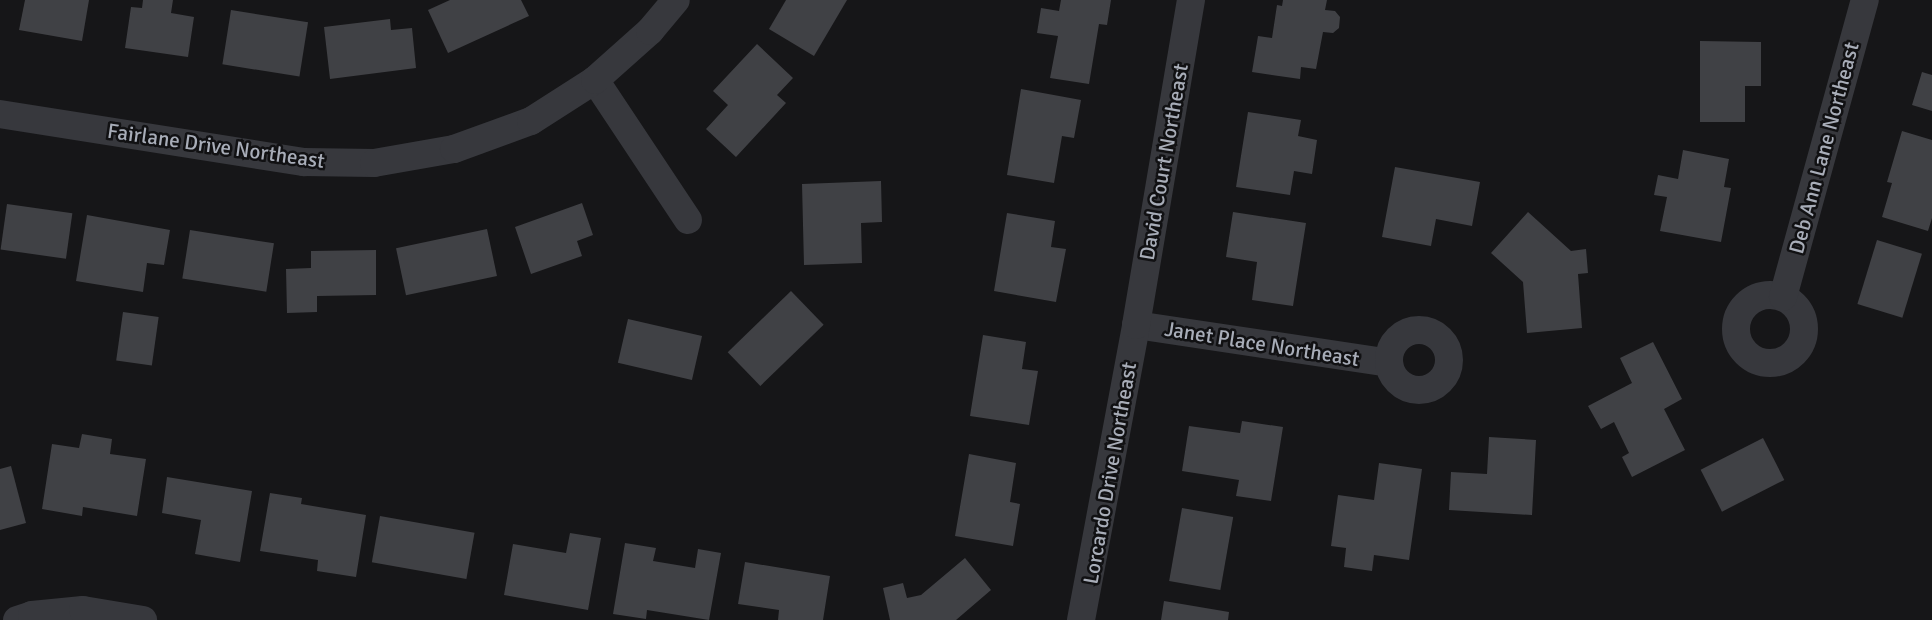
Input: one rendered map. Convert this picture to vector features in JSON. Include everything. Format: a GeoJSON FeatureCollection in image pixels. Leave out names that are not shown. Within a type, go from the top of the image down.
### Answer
{"type":"FeatureCollection","features":[{"type":"Feature","properties":{"kind":"street","name":"Fairlane Drive Northeast"},"geometry":{"type":"LineString","coordinates":[[0,114],[304,162],[374,163],[454,149],[531,121],[595,80],[650,31],[676,0]]}},
{"type":"Feature","properties":{"kind":"street","name":"David Court Northeast"},"geometry":{"type":"LineString","coordinates":[[1136,324],[1191,0]]}},
{"type":"Feature","properties":{"kind":"street","name":"Deb Ann Lane Northeast"},"geometry":{"type":"LineString","coordinates":[[1783,296],[1865,0]]}},
{"type":"Feature","properties":{"kind":"street"},"geometry":{"type":"LineString","coordinates":[[595,80],[688,220]]}},
{"type":"Feature","properties":{"kind":"street","name":"Janet Place Northeast"},"geometry":{"type":"LineString","coordinates":[[1136,324],[1389,363]]}},
{"type":"Feature","properties":{"kind":"street","name":"Lorcardo Drive Northeast"},"geometry":{"type":"LineString","coordinates":[[1081,620],[1136,324]]}},
{"type":"Feature","properties":{"kind":"street"},"geometry":{"type":"LineString","coordinates":[[17,620],[32,615],[83,610],[143,620]]}},
{"type":"Feature","properties":{"kind":"building"},"geometry":{"type":"Polygon","coordinates":[[[25,0],[89,0],[82,41],[19,30],[25,0]]]}},
{"type":"Feature","properties":{"kind":"building"},"geometry":{"type":"Polygon","coordinates":[[[143,0],[173,0],[171,13],[194,17],[188,57],[125,48],[131,7],[142,8],[143,0]]]}},
{"type":"Feature","properties":{"kind":"building"},"geometry":{"type":"Polygon","coordinates":[[[450,0],[521,0],[529,16],[448,53],[428,10],[450,0]]]}},
{"type":"Feature","properties":{"kind":"building"},"geometry":{"type":"Polygon","coordinates":[[[786,0],[847,0],[814,56],[769,29],[786,0]]]}},
{"type":"Feature","properties":{"kind":"building"},"geometry":{"type":"Polygon","coordinates":[[[1061,0],[1111,0],[1107,25],[1099,24],[1089,84],[1050,78],[1058,36],[1037,33],[1041,8],[1059,11],[1061,0]]]}},
{"type":"Feature","properties":{"kind":"building"},"geometry":{"type":"Polygon","coordinates":[[[1283,0],[1327,0],[1325,10],[1335,11],[1340,17],[1339,28],[1333,33],[1323,32],[1316,69],[1301,67],[1300,79],[1252,72],[1258,36],[1272,38],[1277,5],[1282,6],[1283,0]]]}},
{"type":"Feature","properties":{"kind":"building"},"geometry":{"type":"Polygon","coordinates":[[[231,10],[308,22],[299,77],[222,64],[231,10]]]}},
{"type":"Feature","properties":{"kind":"building"},"geometry":{"type":"Polygon","coordinates":[[[390,19],[391,30],[412,28],[416,68],[330,79],[324,27],[390,19]]]}},
{"type":"Feature","properties":{"kind":"building"},"geometry":{"type":"Polygon","coordinates":[[[1700,41],[1761,42],[1761,86],[1745,86],[1745,122],[1700,122],[1700,41]]]}},
{"type":"Feature","properties":{"kind":"building"},"geometry":{"type":"Polygon","coordinates":[[[757,44],[793,78],[777,95],[786,103],[736,157],[706,129],[728,105],[713,91],[757,44]]]}},
{"type":"Feature","properties":{"kind":"building"},"geometry":{"type":"Polygon","coordinates":[[[1922,72],[1932,75],[1932,111],[1912,105],[1922,72]]]}},
{"type":"Feature","properties":{"kind":"building"},"geometry":{"type":"Polygon","coordinates":[[[1021,89],[1081,100],[1074,138],[1062,136],[1054,183],[1007,175],[1021,89]]]}},
{"type":"Feature","properties":{"kind":"building"},"geometry":{"type":"Polygon","coordinates":[[[1248,112],[1301,120],[1298,136],[1317,140],[1312,174],[1294,171],[1290,195],[1236,187],[1248,112]]]}},
{"type":"Feature","properties":{"kind":"building"},"geometry":{"type":"Polygon","coordinates":[[[1902,131],[1932,140],[1932,218],[1928,231],[1882,217],[1892,183],[1887,182],[1902,131]]]}},
{"type":"Feature","properties":{"kind":"building"},"geometry":{"type":"Polygon","coordinates":[[[1683,150],[1729,159],[1724,187],[1731,188],[1721,242],[1660,231],[1667,197],[1654,195],[1658,175],[1678,179],[1683,150]]]}},
{"type":"Feature","properties":{"kind":"building"},"geometry":{"type":"Polygon","coordinates":[[[1395,167],[1480,182],[1472,226],[1436,219],[1431,246],[1382,237],[1395,167]]]}},
{"type":"Feature","properties":{"kind":"building"},"geometry":{"type":"Polygon","coordinates":[[[881,181],[882,222],[861,223],[862,263],[804,265],[802,184],[881,181]]]}},
{"type":"Feature","properties":{"kind":"building"},"geometry":{"type":"Polygon","coordinates":[[[582,203],[593,235],[577,241],[582,256],[531,274],[515,227],[582,203]]]}},
{"type":"Feature","properties":{"kind":"building"},"geometry":{"type":"Polygon","coordinates":[[[7,204],[72,213],[66,259],[1,250],[7,204]]]}},
{"type":"Feature","properties":{"kind":"building"},"geometry":{"type":"Polygon","coordinates":[[[1233,212],[1306,223],[1293,306],[1252,300],[1257,262],[1226,257],[1233,212]]]}},
{"type":"Feature","properties":{"kind":"building"},"geometry":{"type":"Polygon","coordinates":[[[1528,212],[1571,251],[1586,249],[1588,273],[1578,274],[1582,328],[1527,333],[1523,282],[1491,253],[1528,212]]]}},
{"type":"Feature","properties":{"kind":"building"},"geometry":{"type":"Polygon","coordinates":[[[1007,213],[1055,221],[1051,247],[1066,249],[1056,302],[994,291],[1007,213]]]}},
{"type":"Feature","properties":{"kind":"building"},"geometry":{"type":"Polygon","coordinates":[[[87,215],[170,230],[164,265],[147,263],[143,292],[76,281],[87,215]]]}},
{"type":"Feature","properties":{"kind":"building"},"geometry":{"type":"Polygon","coordinates":[[[487,229],[497,276],[406,295],[396,248],[487,229]]]}},
{"type":"Feature","properties":{"kind":"building"},"geometry":{"type":"Polygon","coordinates":[[[190,230],[274,243],[266,292],[182,278],[190,230]]]}},
{"type":"Feature","properties":{"kind":"building"},"geometry":{"type":"Polygon","coordinates":[[[1877,240],[1922,254],[1902,318],[1857,304],[1877,240]]]}},
{"type":"Feature","properties":{"kind":"building"},"geometry":{"type":"Polygon","coordinates":[[[376,250],[376,295],[317,296],[317,312],[287,313],[286,269],[311,268],[311,251],[376,250]]]}},
{"type":"Feature","properties":{"kind":"building"},"geometry":{"type":"Polygon","coordinates":[[[791,291],[824,325],[760,386],[728,352],[791,291]]]}},
{"type":"Feature","properties":{"kind":"building"},"geometry":{"type":"Polygon","coordinates":[[[123,312],[159,317],[152,366],[116,361],[123,312]]]}},
{"type":"Feature","properties":{"kind":"building"},"geometry":{"type":"Polygon","coordinates":[[[628,319],[702,336],[692,380],[618,363],[628,319]]]}},
{"type":"Feature","properties":{"kind":"building"},"geometry":{"type":"Polygon","coordinates":[[[983,335],[1026,342],[1022,369],[1038,371],[1029,425],[970,416],[983,335]]]}},
{"type":"Feature","properties":{"kind":"building"},"geometry":{"type":"Polygon","coordinates":[[[1653,342],[1682,399],[1664,409],[1685,450],[1632,477],[1622,457],[1629,453],[1614,422],[1601,429],[1588,406],[1632,383],[1620,358],[1653,342]]]}},
{"type":"Feature","properties":{"kind":"building"},"geometry":{"type":"Polygon","coordinates":[[[1242,421],[1283,427],[1271,501],[1236,496],[1239,480],[1182,471],[1189,426],[1240,433],[1242,421]]]}},
{"type":"Feature","properties":{"kind":"building"},"geometry":{"type":"Polygon","coordinates":[[[82,434],[112,439],[110,454],[146,459],[137,516],[83,507],[82,516],[42,509],[52,444],[79,448],[82,434]]]}},
{"type":"Feature","properties":{"kind":"building"},"geometry":{"type":"Polygon","coordinates":[[[1489,437],[1536,440],[1532,515],[1449,510],[1451,472],[1487,474],[1489,437]]]}},
{"type":"Feature","properties":{"kind":"building"},"geometry":{"type":"Polygon","coordinates":[[[1763,438],[1784,480],[1722,512],[1701,470],[1763,438]]]}},
{"type":"Feature","properties":{"kind":"building"},"geometry":{"type":"Polygon","coordinates":[[[969,454],[1016,463],[1010,502],[1020,504],[1013,546],[955,536],[969,454]]]}},
{"type":"Feature","properties":{"kind":"building"},"geometry":{"type":"Polygon","coordinates":[[[1379,463],[1422,469],[1409,560],[1374,555],[1372,571],[1344,567],[1346,548],[1331,546],[1338,495],[1374,500],[1379,463]]]}},
{"type":"Feature","properties":{"kind":"building"},"geometry":{"type":"Polygon","coordinates":[[[11,466],[26,523],[0,530],[0,469],[11,466]]]}},
{"type":"Feature","properties":{"kind":"building"},"geometry":{"type":"Polygon","coordinates":[[[167,477],[252,491],[240,562],[195,554],[201,520],[162,513],[167,477]]]}},
{"type":"Feature","properties":{"kind":"building"},"geometry":{"type":"Polygon","coordinates":[[[270,493],[302,498],[301,504],[366,515],[356,577],[317,571],[318,560],[260,551],[270,493]]]}},
{"type":"Feature","properties":{"kind":"building"},"geometry":{"type":"Polygon","coordinates":[[[1182,508],[1233,517],[1220,590],[1169,581],[1182,508]]]}},
{"type":"Feature","properties":{"kind":"building"},"geometry":{"type":"Polygon","coordinates":[[[380,516],[475,533],[466,579],[372,562],[380,516]]]}},
{"type":"Feature","properties":{"kind":"building"},"geometry":{"type":"Polygon","coordinates":[[[570,533],[601,538],[588,610],[504,595],[513,544],[566,553],[570,533]]]}},
{"type":"Feature","properties":{"kind":"building"},"geometry":{"type":"Polygon","coordinates":[[[625,543],[656,548],[653,561],[695,568],[698,549],[721,553],[709,620],[647,610],[646,619],[613,614],[625,543]]]}},
{"type":"Feature","properties":{"kind":"building"},"geometry":{"type":"Polygon","coordinates":[[[965,558],[991,590],[956,620],[890,620],[883,588],[903,583],[907,598],[921,595],[965,558]]]}},
{"type":"Feature","properties":{"kind":"building"},"geometry":{"type":"Polygon","coordinates":[[[745,562],[830,576],[823,620],[778,620],[779,610],[738,604],[745,562]]]}},
{"type":"Feature","properties":{"kind":"building"},"geometry":{"type":"Polygon","coordinates":[[[1164,601],[1229,612],[1228,620],[1161,620],[1164,601]]]}}]}
